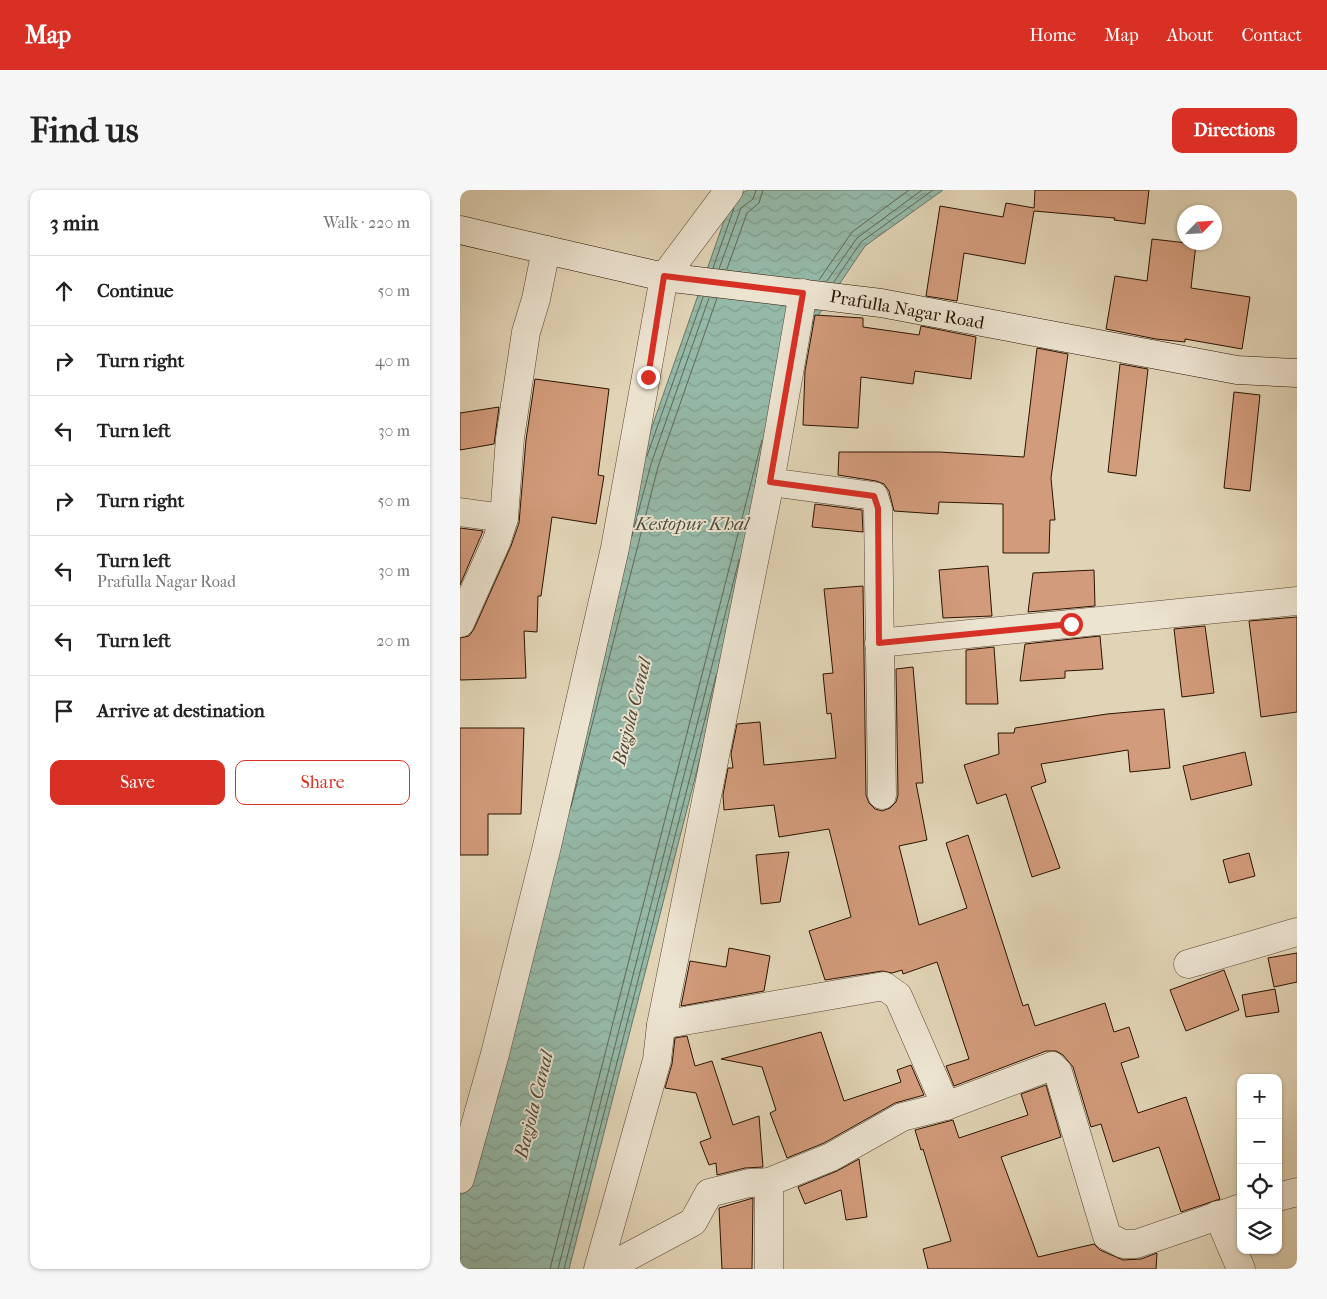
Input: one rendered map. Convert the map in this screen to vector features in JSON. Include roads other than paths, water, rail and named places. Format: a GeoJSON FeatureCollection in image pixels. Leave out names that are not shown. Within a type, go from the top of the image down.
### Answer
{"type":"FeatureCollection","features":[{"type":"Feature","properties":{"kind":"street"},"geometry":{"type":"LineString","coordinates":[[462,1166],[495,1054],[547,846],[615,548],[664,276],[729,190]]}},
{"type":"Feature","properties":{"kind":"street","name":"Prafulla Nagar Road"},"geometry":{"type":"LineString","coordinates":[[460,230],[664,276],[881,303],[1236,370],[1297,373]]}},
{"type":"Feature","properties":{"kind":"street"},"geometry":{"type":"LineString","coordinates":[[460,623],[497,540],[504,518],[510,438],[520,370],[526,332],[536,300],[546,250]]}},
{"type":"Feature","properties":{"kind":"street"},"geometry":{"type":"LineString","coordinates":[[598,1269],[657,1060],[662,1025],[770,482],[803,293]]}},
{"type":"Feature","properties":{"kind":"street"},"geometry":{"type":"LineString","coordinates":[[770,482],[874,496],[878,508],[882,794]]}},
{"type":"Feature","properties":{"kind":"street"},"geometry":{"type":"LineString","coordinates":[[460,512],[504,518]]}},
{"type":"Feature","properties":{"kind":"street"},"geometry":{"type":"LineString","coordinates":[[879,643],[1297,601]]}},
{"type":"Feature","properties":{"kind":"street"},"geometry":{"type":"LineString","coordinates":[[1188,964],[1297,932]]}},
{"type":"Feature","properties":{"kind":"street"},"geometry":{"type":"LineString","coordinates":[[662,1025],[884,986],[898,996],[946,1106]]}},
{"type":"Feature","properties":{"kind":"street"},"geometry":{"type":"LineString","coordinates":[[605,1269],[693,1222],[709,1192],[749,1183],[769,1182],[831,1157],[902,1117],[946,1106],[1052,1066],[1058,1072],[1107,1236],[1123,1244],[1136,1244],[1229,1211],[1241,1269]]}},
{"type":"Feature","properties":{"kind":"street"},"geometry":{"type":"LineString","coordinates":[[769,1182],[769,1269]]}},
{"type":"Feature","properties":{"kind":"street"},"geometry":{"type":"LineString","coordinates":[[1282,1196],[1297,1192]]}},
{"type":"Feature","properties":{"kind":"water","name":"Kestopur Khal"},"geometry":{"type":"Polygon","coordinates":[[[747,190],[943,190],[865,246],[811,326],[569,1269],[460,1269],[460,1169],[640,461],[731,201],[747,190]]]}},
{"type":"Feature","properties":{"kind":"water label","name":"Bagjola Canal"},"geometry":{"type":"Point","coordinates":[632,712]}},
{"type":"Feature","properties":{"kind":"water label","name":"Bagjola Canal"},"geometry":{"type":"Point","coordinates":[534,1105]}}]}
